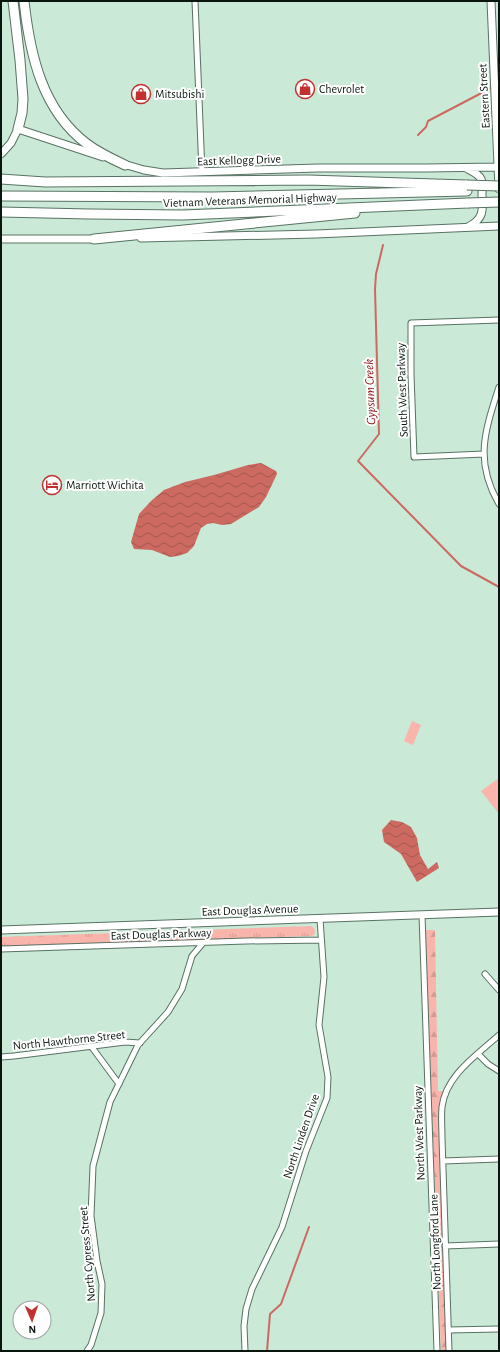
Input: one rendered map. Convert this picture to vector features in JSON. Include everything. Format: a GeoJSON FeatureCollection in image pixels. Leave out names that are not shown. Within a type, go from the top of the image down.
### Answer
{"type":"FeatureCollection","features":[{"type":"Feature","properties":{"kind":"highway"},"geometry":{"type":"LineString","coordinates":[[13,1],[23,99],[22,113],[18,129]]}},
{"type":"Feature","properties":{"kind":"highway"},"geometry":{"type":"LineString","coordinates":[[24,1],[29,40],[36,67],[45,92],[54,107],[68,126],[87,144],[125,165]]}},
{"type":"Feature","properties":{"kind":"highway"},"geometry":{"type":"LineString","coordinates":[[1,179],[46,182],[335,180],[467,188]]}},
{"type":"Feature","properties":{"kind":"highway","name":"Vietnam Veterans Memorial Highway"},"geometry":{"type":"LineString","coordinates":[[1,196],[205,198],[499,188]]}},
{"type":"Feature","properties":{"kind":"highway","name":"Vietnam Veterans Memorial Highway"},"geometry":{"type":"LineString","coordinates":[[1,212],[183,215],[499,202]]}},
{"type":"Feature","properties":{"kind":"highway"},"geometry":{"type":"LineString","coordinates":[[94,240],[448,204]]}},
{"type":"Feature","properties":{"kind":"main road","name":"Eastern Street"},"geometry":{"type":"LineString","coordinates":[[491,1],[499,188]]}},
{"type":"Feature","properties":{"kind":"main road"},"geometry":{"type":"LineString","coordinates":[[1,154],[10,143],[18,129]]}},
{"type":"Feature","properties":{"kind":"main road","name":"East Kellogg Drive"},"geometry":{"type":"LineString","coordinates":[[18,129],[125,165],[163,173],[318,168],[499,167]]}},
{"type":"Feature","properties":{"kind":"main road"},"geometry":{"type":"LineString","coordinates":[[464,168],[478,174],[481,179],[483,210],[482,215],[474,224],[466,228]]}},
{"type":"Feature","properties":{"kind":"main road"},"geometry":{"type":"LineString","coordinates":[[1,238],[94,240],[316,234],[499,226]]}},
{"type":"Feature","properties":{"kind":"main road","name":"East Douglas Avenue"},"geometry":{"type":"LineString","coordinates":[[1,930],[499,912]]}},
{"type":"Feature","properties":{"kind":"street"},"geometry":{"type":"LineString","coordinates":[[195,1],[202,172]]}},
{"type":"Feature","properties":{"kind":"street","name":"South West Parkway"},"geometry":{"type":"LineString","coordinates":[[484,454],[414,456],[411,322],[499,320]]}},
{"type":"Feature","properties":{"kind":"street"},"geometry":{"type":"LineString","coordinates":[[499,387],[497,401],[486,427],[484,454],[484,463],[490,484],[499,504]]}},
{"type":"Feature","properties":{"kind":"street","name":"North West Parkway"},"geometry":{"type":"LineString","coordinates":[[422,915],[437,1351]]}},
{"type":"Feature","properties":{"kind":"street","name":"North Linden Drive"},"geometry":{"type":"LineString","coordinates":[[245,1351],[244,1326],[246,1309],[252,1289],[282,1227],[306,1150],[327,1098],[328,1076],[319,1025],[324,977],[320,919]]}},
{"type":"Feature","properties":{"kind":"street","name":"East Douglas Parkway"},"geometry":{"type":"LineString","coordinates":[[1,949],[203,942],[321,940]]}},
{"type":"Feature","properties":{"kind":"street","name":"North Cypress Street"},"geometry":{"type":"LineString","coordinates":[[87,1351],[91,1344],[101,1313],[102,1284],[97,1261],[91,1216],[92,1166],[110,1102],[140,1043],[168,1012],[182,989],[192,956],[203,942]]}},
{"type":"Feature","properties":{"kind":"street"},"geometry":{"type":"LineString","coordinates":[[485,974],[499,990]]}},
{"type":"Feature","properties":{"kind":"street","name":"North Longford Lane"},"geometry":{"type":"LineString","coordinates":[[449,1351],[442,1161],[442,1106],[448,1087],[459,1071],[499,1035]]}},
{"type":"Feature","properties":{"kind":"street","name":"North Hawthorne Street"},"geometry":{"type":"LineString","coordinates":[[1,1057],[125,1042],[140,1043]]}},
{"type":"Feature","properties":{"kind":"street"},"geometry":{"type":"LineString","coordinates":[[91,1046],[119,1084]]}},
{"type":"Feature","properties":{"kind":"street"},"geometry":{"type":"LineString","coordinates":[[478,1054],[488,1064],[499,1071]]}},
{"type":"Feature","properties":{"kind":"street"},"geometry":{"type":"LineString","coordinates":[[442,1161],[499,1158]]}},
{"type":"Feature","properties":{"kind":"street"},"geometry":{"type":"LineString","coordinates":[[446,1246],[499,1244]]}},
{"type":"Feature","properties":{"kind":"street"},"geometry":{"type":"LineString","coordinates":[[448,1330],[499,1329]]}},
{"type":"Feature","properties":{"kind":"green space"},"geometry":{"type":"Polygon","coordinates":[[[412,721],[421,725],[413,745],[404,741],[412,721]]]}},
{"type":"Feature","properties":{"kind":"green space"},"geometry":{"type":"Polygon","coordinates":[[[499,778],[499,814],[481,791],[499,778]]]}},
{"type":"Feature","properties":{"kind":"green space"},"geometry":{"type":"Polygon","coordinates":[[[311,926],[315,931],[314,935],[311,936],[1,947],[1,937],[311,926]]]}},
{"type":"Feature","properties":{"kind":"green space"},"geometry":{"type":"Polygon","coordinates":[[[425,930],[435,930],[438,1091],[443,1091],[439,1108],[446,1351],[441,1351],[425,930]]]}},
{"type":"Feature","properties":{"kind":"water"},"geometry":{"type":"Polygon","coordinates":[[[261,463],[276,471],[277,474],[266,497],[259,507],[231,524],[207,524],[201,528],[194,546],[187,553],[170,557],[152,550],[134,549],[131,542],[139,514],[164,490],[185,482],[248,465],[261,463]]]}},
{"type":"Feature","properties":{"kind":"water"},"geometry":{"type":"Polygon","coordinates":[[[391,820],[402,822],[411,827],[417,838],[420,855],[428,869],[437,862],[439,868],[417,882],[401,854],[384,842],[382,830],[391,820]]]}},
{"type":"Feature","properties":{"kind":"waterway","name":"Gypsum Creek"},"geometry":{"type":"LineString","coordinates":[[418,135],[426,127],[428,121],[493,87]]}},
{"type":"Feature","properties":{"kind":"waterway","name":"Gypsum Creek"},"geometry":{"type":"LineString","coordinates":[[383,245],[376,274],[375,289],[379,434],[358,461],[461,566],[499,587]]}},
{"type":"Feature","properties":{"kind":"waterway"},"geometry":{"type":"LineString","coordinates":[[267,1351],[270,1314],[281,1304],[309,1227]]}},
{"type":"Feature","properties":{"kind":"place","name":"Chevrolet"},"geometry":{"type":"Point","coordinates":[305,89]}},
{"type":"Feature","properties":{"kind":"place","name":"Mitsubishi"},"geometry":{"type":"Point","coordinates":[141,94]}},
{"type":"Feature","properties":{"kind":"place","name":"Marriott Wichita"},"geometry":{"type":"Point","coordinates":[52,485]}}]}
